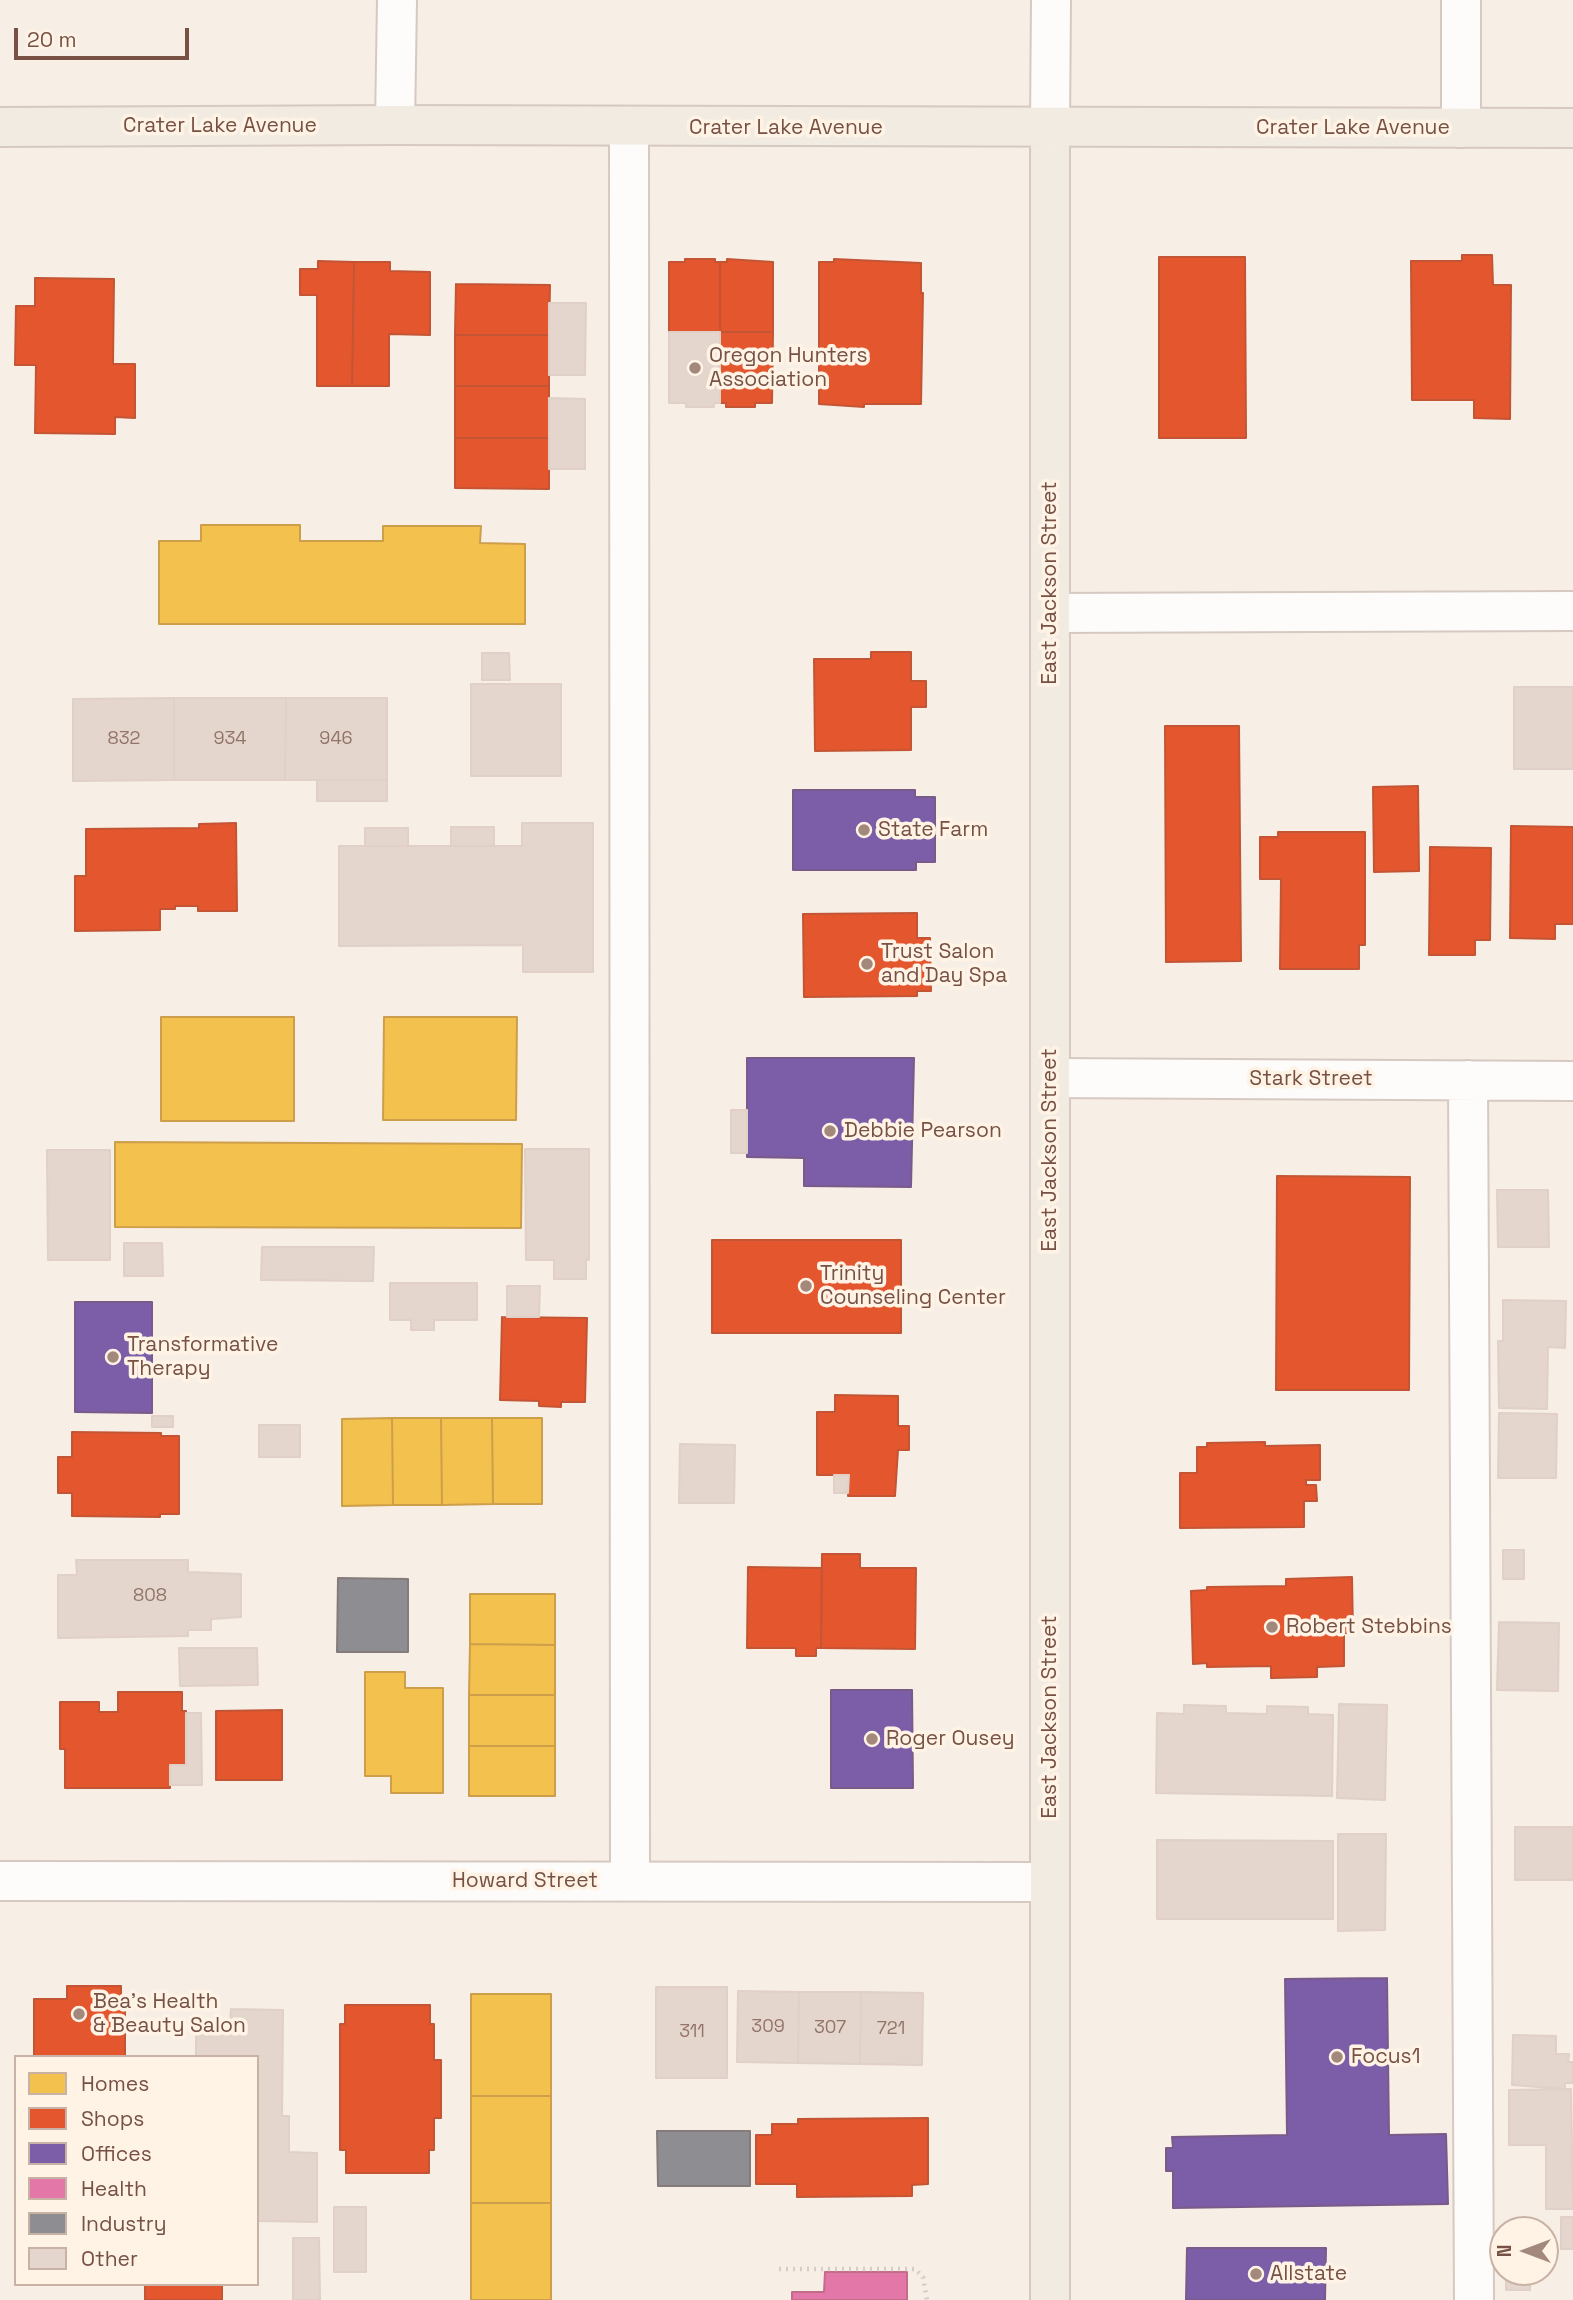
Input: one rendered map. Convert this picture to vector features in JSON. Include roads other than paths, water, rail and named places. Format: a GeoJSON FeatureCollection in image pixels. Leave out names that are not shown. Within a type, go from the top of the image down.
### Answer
{"type":"FeatureCollection","features":[{"type":"Feature","properties":{"kind":"main road","name":"Crater Lake Avenue"},"geometry":{"type":"LineString","coordinates":[[0,127],[395,125],[629,128],[1573,128]]}},
{"type":"Feature","properties":{"kind":"main road","name":"East Jackson Street"},"geometry":{"type":"LineString","coordinates":[[1050,128],[1050,2300]]}},
{"type":"Feature","properties":{"kind":"street"},"geometry":{"type":"LineString","coordinates":[[395,125],[397,0]]}},
{"type":"Feature","properties":{"kind":"street","name":"East Jackson Street"},"geometry":{"type":"LineString","coordinates":[[1050,128],[1051,0]]}},
{"type":"Feature","properties":{"kind":"street"},"geometry":{"type":"LineString","coordinates":[[1461,0],[1461,128]]}},
{"type":"Feature","properties":{"kind":"street"},"geometry":{"type":"LineString","coordinates":[[629,128],[630,1881]]}},
{"type":"Feature","properties":{"kind":"street"},"geometry":{"type":"LineString","coordinates":[[1050,613],[1573,611]]}},
{"type":"Feature","properties":{"kind":"street","name":"Stark Street"},"geometry":{"type":"LineString","coordinates":[[1050,1078],[1573,1081]]}},
{"type":"Feature","properties":{"kind":"street"},"geometry":{"type":"LineString","coordinates":[[1468,1080],[1474,2300]]}},
{"type":"Feature","properties":{"kind":"street","name":"Howard Street"},"geometry":{"type":"LineString","coordinates":[[0,1881],[1050,1882]]}},
{"type":"Feature","properties":{"kind":"place","name":"Oregon Hunters Association"},"geometry":{"type":"Point","coordinates":[695,368]}},
{"type":"Feature","properties":{"kind":"place","name":"State Farm"},"geometry":{"type":"Point","coordinates":[864,830]}},
{"type":"Feature","properties":{"kind":"place","name":"Trust Salon and Day Spa"},"geometry":{"type":"Point","coordinates":[867,964]}},
{"type":"Feature","properties":{"kind":"place","name":"Debbie Pearson"},"geometry":{"type":"Point","coordinates":[830,1131]}},
{"type":"Feature","properties":{"kind":"place","name":"Trinity Counseling Center"},"geometry":{"type":"Point","coordinates":[806,1286]}},
{"type":"Feature","properties":{"kind":"place","name":"Transformative Therapy"},"geometry":{"type":"Point","coordinates":[113,1357]}},
{"type":"Feature","properties":{"kind":"place","name":"Robert Stebbins"},"geometry":{"type":"Point","coordinates":[1272,1627]}},
{"type":"Feature","properties":{"kind":"place","name":"Roger Ousey"},"geometry":{"type":"Point","coordinates":[872,1739]}},
{"type":"Feature","properties":{"kind":"place","name":"Bea's Health & Beauty Salon"},"geometry":{"type":"Point","coordinates":[79,2014]}},
{"type":"Feature","properties":{"kind":"place","name":"Focus1"},"geometry":{"type":"Point","coordinates":[1337,2057]}},
{"type":"Feature","properties":{"kind":"place","name":"Allstate"},"geometry":{"type":"Point","coordinates":[1256,2274]}}]}
